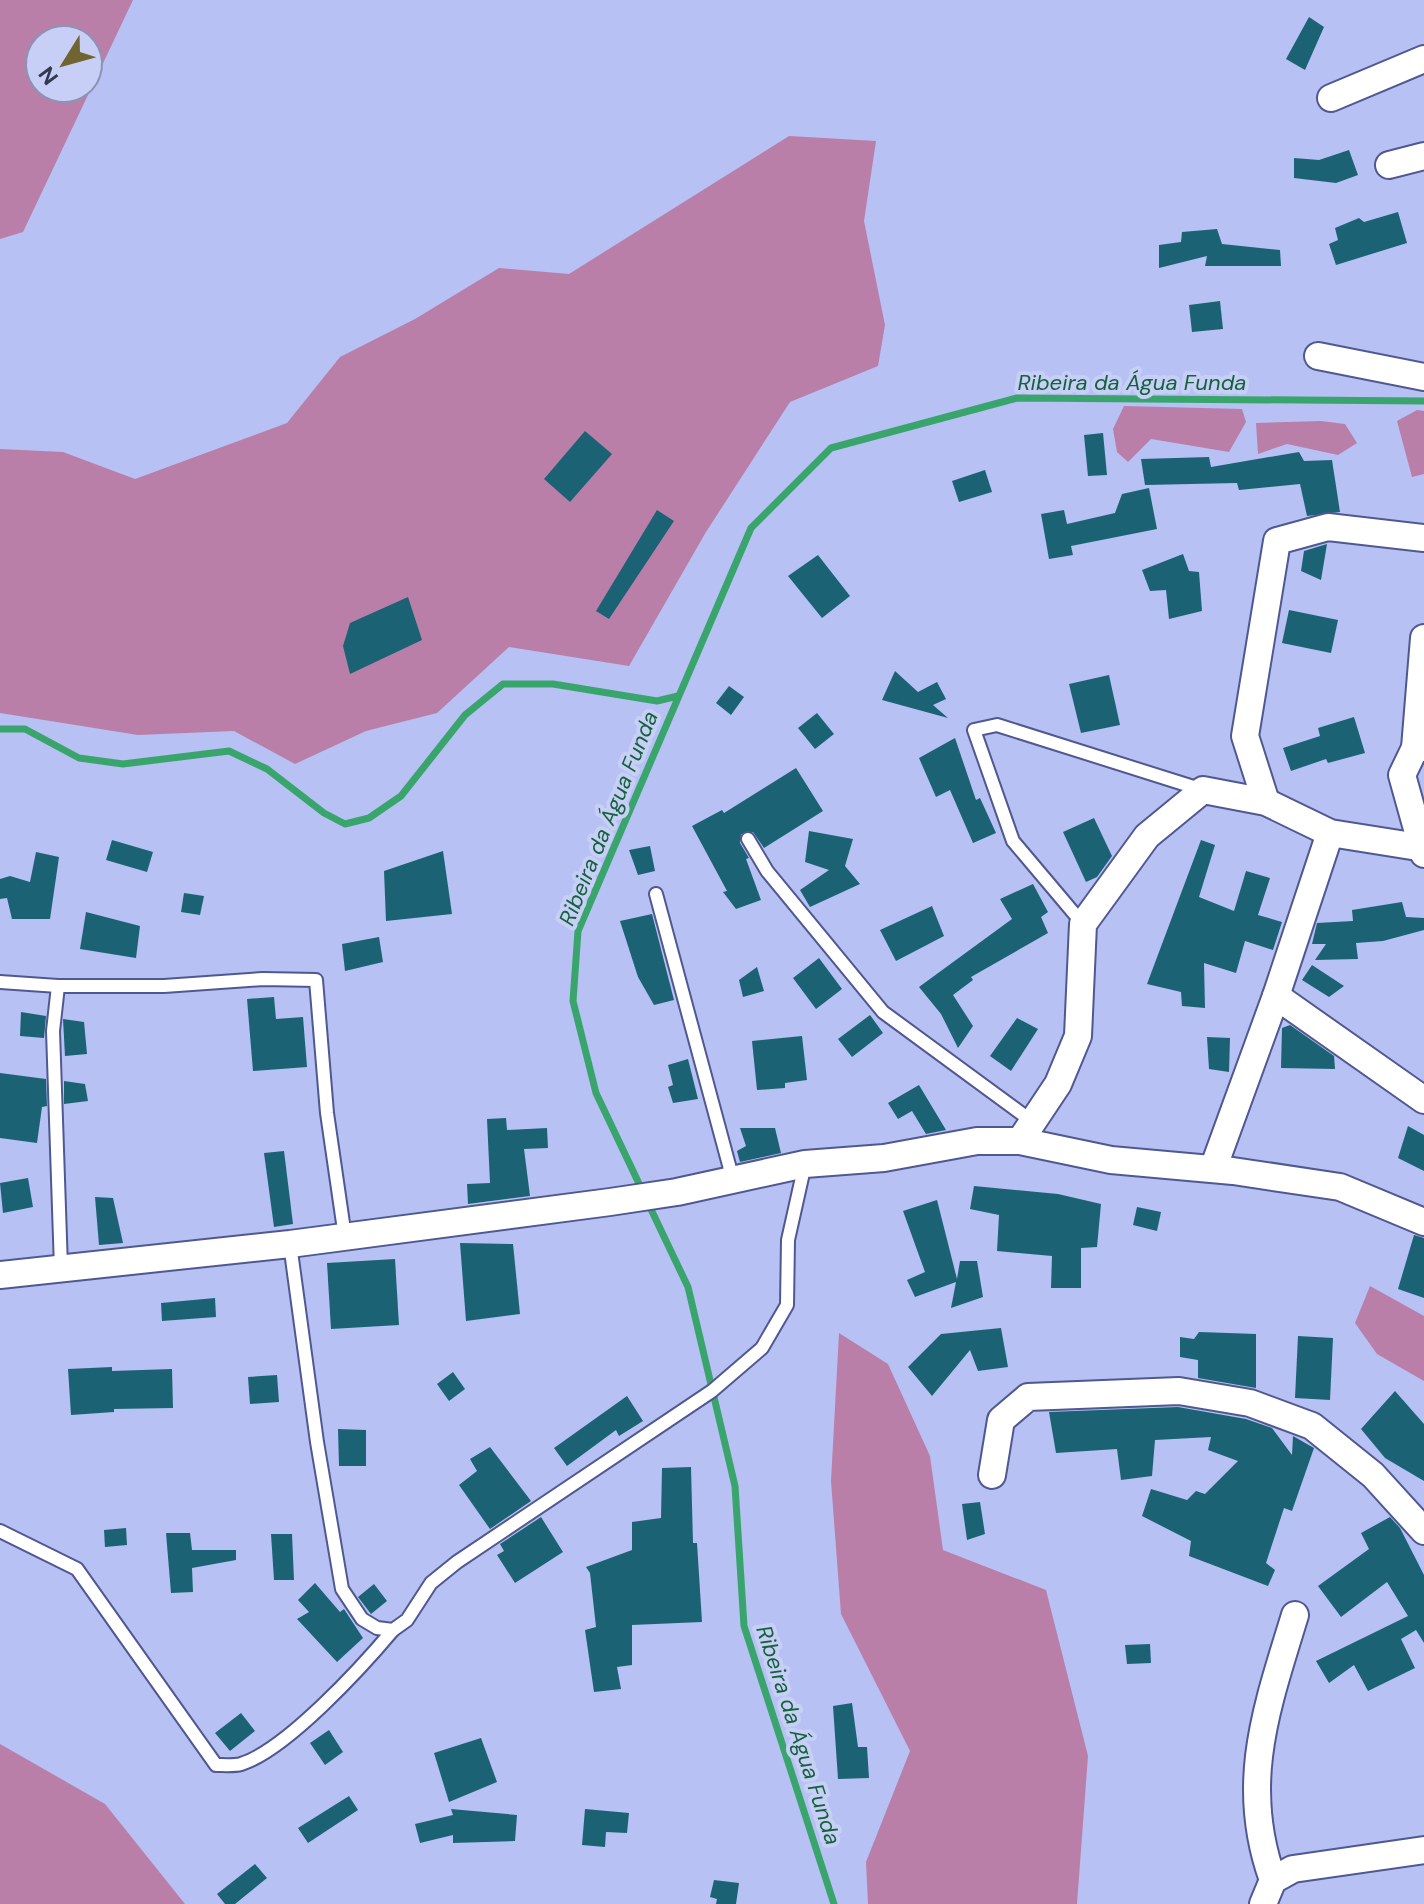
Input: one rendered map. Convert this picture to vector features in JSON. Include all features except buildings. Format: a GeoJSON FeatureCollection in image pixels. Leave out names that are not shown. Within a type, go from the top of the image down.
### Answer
{"type":"FeatureCollection","features":[{"type":"Feature","properties":{"kind":"street"},"geometry":{"type":"LineString","coordinates":[[1331,98],[1424,59]]}},
{"type":"Feature","properties":{"kind":"street"},"geometry":{"type":"LineString","coordinates":[[1389,165],[1424,156]]}},
{"type":"Feature","properties":{"kind":"street"},"geometry":{"type":"LineString","coordinates":[[1318,356],[1424,377]]}},
{"type":"Feature","properties":{"kind":"street"},"geometry":{"type":"LineString","coordinates":[[1266,802],[1245,736],[1277,541],[1328,527],[1424,538]]}},
{"type":"Feature","properties":{"kind":"street"},"geometry":{"type":"LineString","coordinates":[[1027,1132],[1058,1084],[1078,1036],[1083,924],[1147,836],[1203,790],[1266,802],[1330,833],[1423,850],[1402,775],[1420,748],[1424,638]]}},
{"type":"Feature","properties":{"kind":"street"},"geometry":{"type":"LineString","coordinates":[[1213,1169],[1276,996],[1330,833]]}},
{"type":"Feature","properties":{"kind":"street"},"geometry":{"type":"LineString","coordinates":[[1276,996],[1424,1100]]}},
{"type":"Feature","properties":{"kind":"street"},"geometry":{"type":"LineString","coordinates":[[0,1275],[290,1244],[610,1202],[677,1192],[805,1164],[884,1158],[1027,1132],[1111,1160],[1213,1169],[1340,1187],[1424,1222]]}},
{"type":"Feature","properties":{"kind":"street"},"geometry":{"type":"LineString","coordinates":[[992,1475],[1001,1420],[1028,1397],[1179,1391],[1250,1403],[1312,1426],[1373,1475],[1424,1531]]}},
{"type":"Feature","properties":{"kind":"street"},"geometry":{"type":"LineString","coordinates":[[1273,1880],[1260,1845],[1254,1789],[1262,1723],[1295,1615]]}},
{"type":"Feature","properties":{"kind":"street"},"geometry":{"type":"LineString","coordinates":[[1263,1904],[1273,1880],[1293,1869],[1424,1850]]}},
{"type":"Feature","properties":{"kind":"lane"},"geometry":{"type":"LineString","coordinates":[[1083,924],[1013,841],[974,730],[997,725],[1203,790]]}},
{"type":"Feature","properties":{"kind":"lane"},"geometry":{"type":"LineString","coordinates":[[748,839],[767,871],[883,1012],[1027,1132]]}},
{"type":"Feature","properties":{"kind":"lane"},"geometry":{"type":"LineString","coordinates":[[656,894],[733,1180]]}},
{"type":"Feature","properties":{"kind":"lane"},"geometry":{"type":"LineString","coordinates":[[0,982],[58,986],[164,986],[263,979],[316,980],[327,1113],[345,1237]]}},
{"type":"Feature","properties":{"kind":"lane"},"geometry":{"type":"LineString","coordinates":[[58,986],[53,1031],[62,1270]]}},
{"type":"Feature","properties":{"kind":"lane"},"geometry":{"type":"LineString","coordinates":[[0,1531],[77,1569],[216,1765],[240,1764],[283,1739],[357,1673],[393,1630],[407,1620],[431,1583],[457,1562],[712,1391],[762,1348],[787,1305],[788,1240],[805,1164]]}},
{"type":"Feature","properties":{"kind":"lane"},"geometry":{"type":"LineString","coordinates":[[290,1244],[317,1442],[342,1589],[362,1619],[377,1628],[393,1630]]}},
{"type":"Feature","properties":{"kind":"shaded area"},"geometry":{"type":"Polygon","coordinates":[[[0,0],[133,0],[104,61],[104,24],[24,24],[24,104],[84,104],[23,232],[0,239],[0,0]]]}},
{"type":"Feature","properties":{"kind":"shaded area"},"geometry":{"type":"Polygon","coordinates":[[[789,136],[876,141],[864,221],[885,325],[878,366],[790,402],[706,532],[629,666],[509,647],[437,713],[366,731],[295,764],[234,731],[138,735],[0,713],[0,449],[63,452],[135,479],[287,423],[340,357],[415,319],[499,268],[569,274],[789,136]]]}},
{"type":"Feature","properties":{"kind":"shaded area"},"geometry":{"type":"Polygon","coordinates":[[[1124,406],[1242,409],[1246,422],[1229,452],[1151,439],[1128,462],[1117,452],[1113,429],[1124,406]]]}},
{"type":"Feature","properties":{"kind":"shaded area"},"geometry":{"type":"Polygon","coordinates":[[[1417,410],[1424,411],[1424,474],[1412,477],[1397,421],[1417,410]]]}},
{"type":"Feature","properties":{"kind":"shaded area"},"geometry":{"type":"Polygon","coordinates":[[[1321,421],[1345,424],[1357,443],[1338,455],[1287,444],[1258,454],[1256,423],[1321,421]]]}},
{"type":"Feature","properties":{"kind":"shaded area"},"geometry":{"type":"Polygon","coordinates":[[[1370,1286],[1424,1316],[1424,1381],[1377,1354],[1355,1323],[1370,1286]]]}},
{"type":"Feature","properties":{"kind":"shaded area"},"geometry":{"type":"Polygon","coordinates":[[[839,1333],[888,1364],[930,1456],[943,1550],[1046,1590],[1088,1756],[1077,1904],[868,1904],[866,1862],[910,1751],[841,1614],[831,1481],[839,1333]]]}},
{"type":"Feature","properties":{"kind":"shaded area"},"geometry":{"type":"Polygon","coordinates":[[[0,1744],[105,1804],[185,1904],[0,1904],[0,1744]]]}},
{"type":"Feature","properties":{"kind":"waterway","name":"Ribeira da Água Funda"},"geometry":{"type":"LineString","coordinates":[[643,1192],[596,1093],[573,1001],[578,931],[751,528],[831,448],[1017,398],[1424,401]]}},
{"type":"Feature","properties":{"kind":"waterway"},"geometry":{"type":"LineString","coordinates":[[0,729],[25,729],[79,758],[123,764],[229,751],[267,769],[324,813],[345,824],[369,818],[401,796],[465,715],[503,684],[553,684],[657,701],[678,696]]}},
{"type":"Feature","properties":{"kind":"waterway","name":"Ribeira da Água Funda"},"geometry":{"type":"LineString","coordinates":[[648,1203],[688,1287],[735,1486],[744,1626],[834,1904]]}}]}
